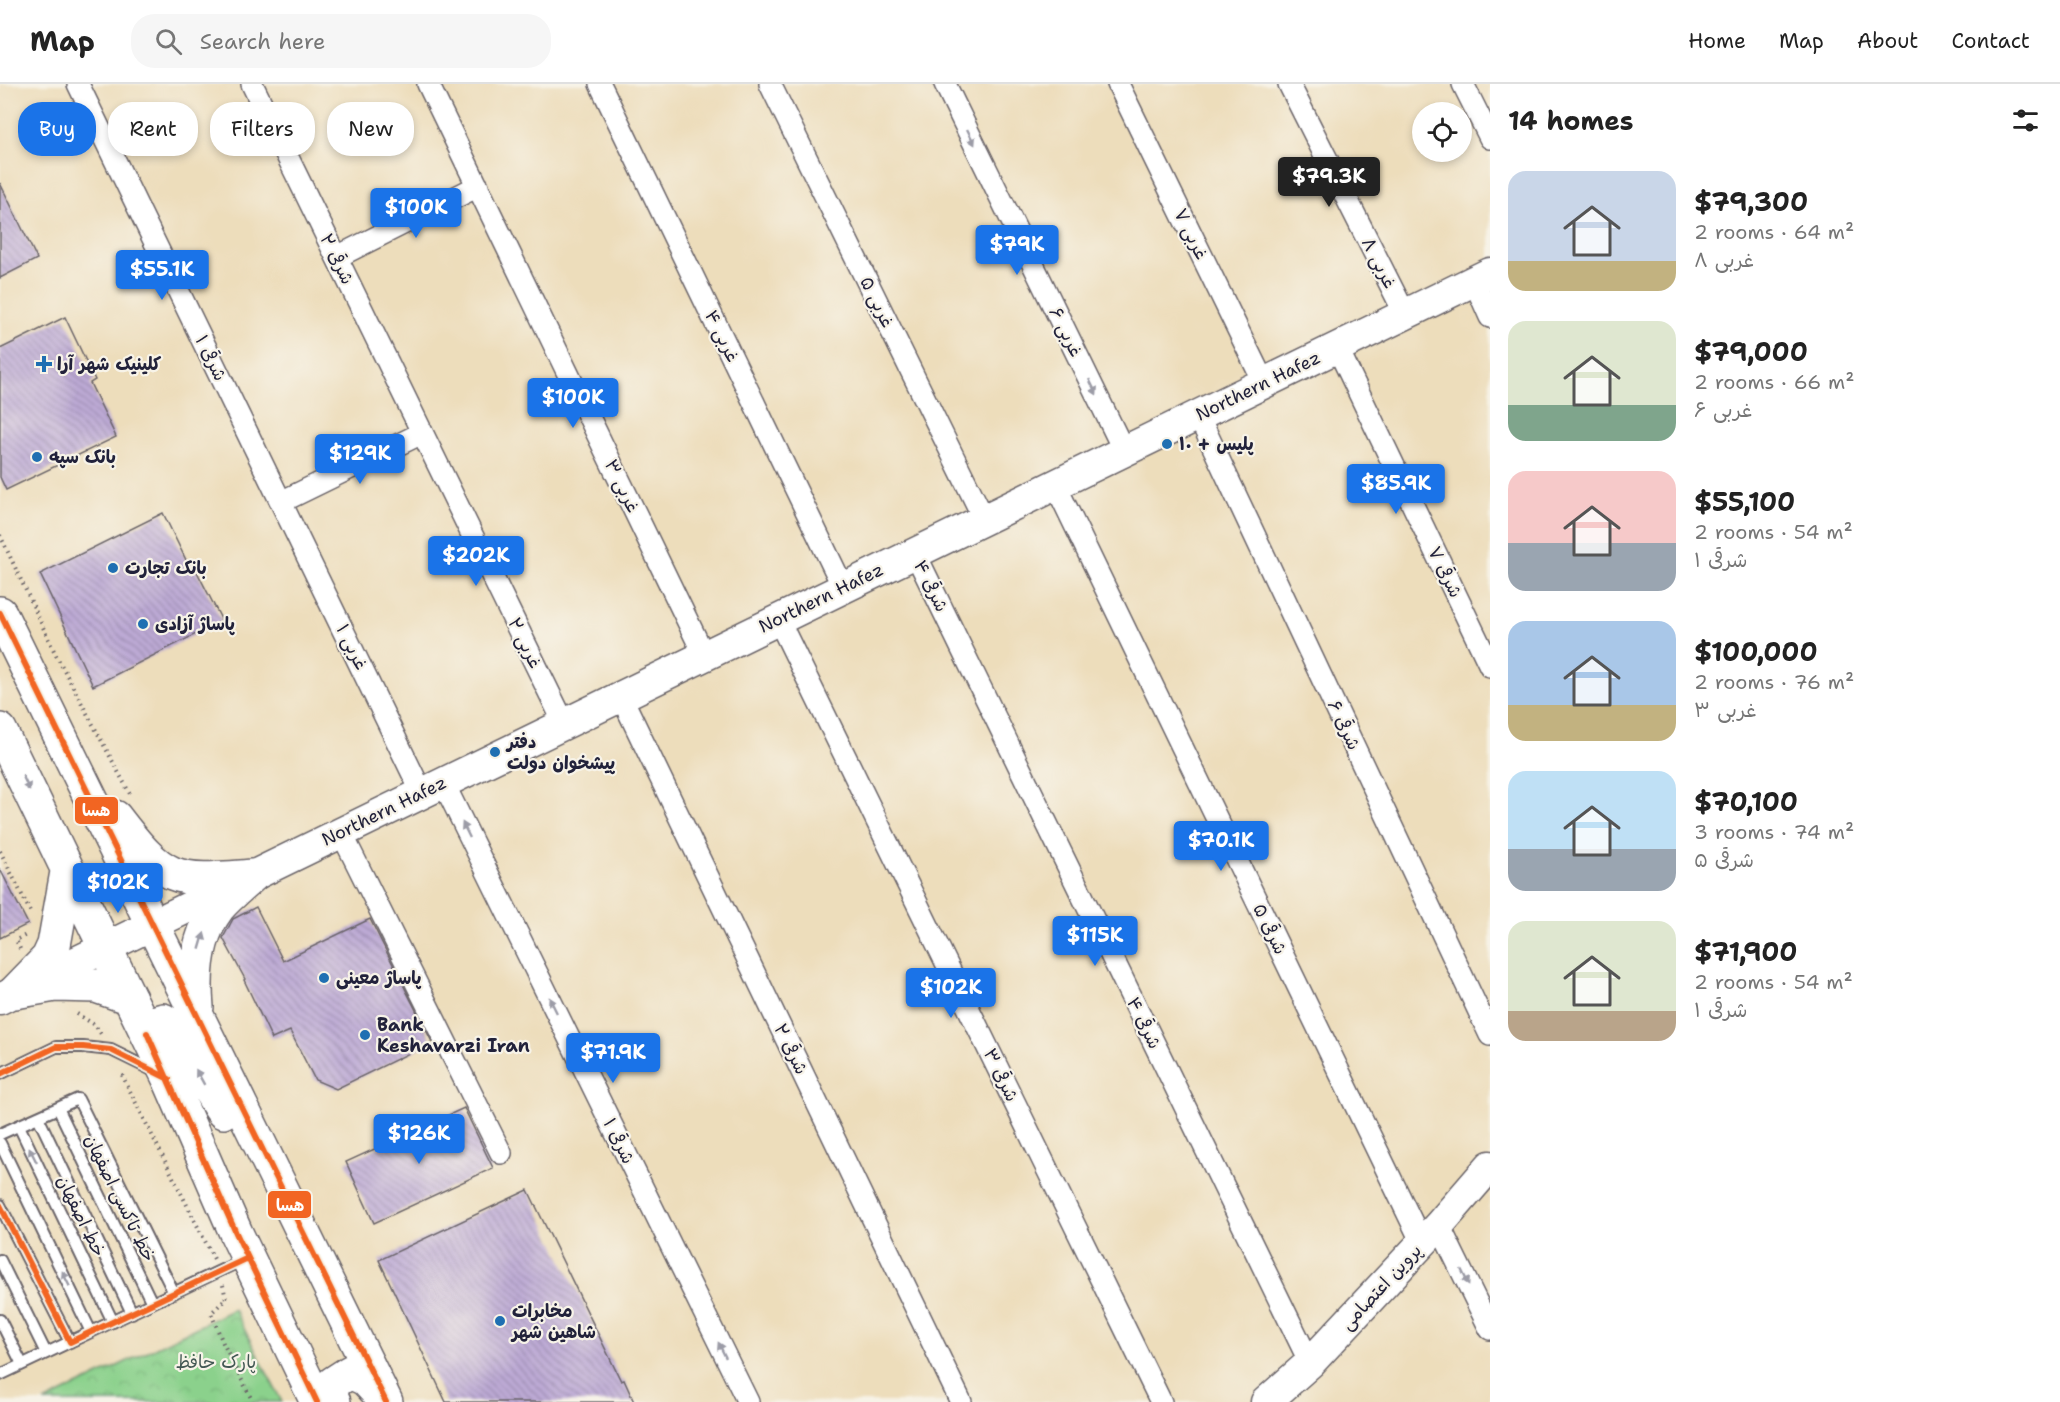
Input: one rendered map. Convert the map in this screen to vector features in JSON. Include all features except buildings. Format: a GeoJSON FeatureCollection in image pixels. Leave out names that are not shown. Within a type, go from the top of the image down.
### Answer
{"type":"FeatureCollection","features":[{"type":"Feature","properties":{"kind":"main road","name":"Northern Hafez"},"geometry":{"type":"LineString","coordinates":[[8,995],[1482,277]]}},
{"type":"Feature","properties":{"kind":"main road"},"geometry":{"type":"LineString","coordinates":[[0,613],[385,1401]]}},
{"type":"Feature","properties":{"kind":"main road"},"geometry":{"type":"LineString","coordinates":[[0,730],[67,872],[163,1065]]}},
{"type":"Feature","properties":{"kind":"main road"},"geometry":{"type":"LineString","coordinates":[[70,757],[132,841],[150,860],[166,872],[188,879],[206,880],[252,876]]}},
{"type":"Feature","properties":{"kind":"main road"},"geometry":{"type":"LineString","coordinates":[[8,995],[48,958],[54,945],[67,872]]}},
{"type":"Feature","properties":{"kind":"main road"},"geometry":{"type":"LineString","coordinates":[[199,1020],[195,991],[197,963],[208,923],[219,907],[252,876]]}},
{"type":"Feature","properties":{"kind":"main road"},"geometry":{"type":"LineString","coordinates":[[8,995],[55,985],[96,986],[130,998]]}},
{"type":"Feature","properties":{"kind":"main road"},"geometry":{"type":"LineString","coordinates":[[253,1134],[226,1116],[212,1098],[174,1029],[162,1020],[156,1022],[154,1030],[163,1065],[234,1264],[317,1402]]}},
{"type":"Feature","properties":{"kind":"main road","name":"پروین اعتصامی"},"geometry":{"type":"LineString","coordinates":[[1274,1399],[1430,1234],[1490,1166]]}},
{"type":"Feature","properties":{"kind":"main road"},"geometry":{"type":"LineString","coordinates":[[334,1402],[331,1396],[333,1383],[350,1372],[365,1379],[385,1401]]}},
{"type":"Feature","properties":{"kind":"street","name":"۱ شرقی"},"geometry":{"type":"LineString","coordinates":[[78,84],[281,502]]}},
{"type":"Feature","properties":{"kind":"street","name":"۲ شرقی"},"geometry":{"type":"LineString","coordinates":[[252,84],[422,433]]}},
{"type":"Feature","properties":{"kind":"street"},"geometry":{"type":"LineString","coordinates":[[337,257],[478,186],[428,84]]}},
{"type":"Feature","properties":{"kind":"street","name":"۴ غربی"},"geometry":{"type":"LineString","coordinates":[[600,84],[843,587]]}},
{"type":"Feature","properties":{"kind":"street","name":"۵ غربی"},"geometry":{"type":"LineString","coordinates":[[770,84],[984,519]]}},
{"type":"Feature","properties":{"kind":"street","name":"۶ غربی"},"geometry":{"type":"LineString","coordinates":[[945,84],[1124,451]]}},
{"type":"Feature","properties":{"kind":"street","name":"۷ غربی"},"geometry":{"type":"LineString","coordinates":[[1118,84],[1264,383]]}},
{"type":"Feature","properties":{"kind":"street","name":"۸ غربی"},"geometry":{"type":"LineString","coordinates":[[1288,84],[1405,314]]}},
{"type":"Feature","properties":{"kind":"street"},"geometry":{"type":"LineString","coordinates":[[1463,84],[1490,138]]}},
{"type":"Feature","properties":{"kind":"street","name":"۳ غربی"},"geometry":{"type":"LineString","coordinates":[[478,186],[704,655]]}},
{"type":"Feature","properties":{"kind":"street"},"geometry":{"type":"LineString","coordinates":[[1482,277],[1490,317]]}},
{"type":"Feature","properties":{"kind":"street","name":"۷ شرقی"},"geometry":{"type":"LineString","coordinates":[[1337,347],[1490,666]]}},
{"type":"Feature","properties":{"kind":"street","name":"۶ شرقی"},"geometry":{"type":"LineString","coordinates":[[1198,415],[1490,1035]]}},
{"type":"Feature","properties":{"kind":"street"},"geometry":{"type":"LineString","coordinates":[[281,502],[422,433]]}},
{"type":"Feature","properties":{"kind":"street","name":"۲ غربی"},"geometry":{"type":"LineString","coordinates":[[422,433],[564,723]]}},
{"type":"Feature","properties":{"kind":"street","name":"۵ شرقی"},"geometry":{"type":"LineString","coordinates":[[1055,484],[1430,1234],[1490,1329]]}},
{"type":"Feature","properties":{"kind":"street","name":"۱ غربی"},"geometry":{"type":"LineString","coordinates":[[281,502],[433,787]]}},
{"type":"Feature","properties":{"kind":"street","name":"۴ شرقی"},"geometry":{"type":"LineString","coordinates":[[915,553],[1310,1363]]}},
{"type":"Feature","properties":{"kind":"street","name":"۳ شرقی"},"geometry":{"type":"LineString","coordinates":[[778,619],[1161,1402]]}},
{"type":"Feature","properties":{"kind":"street","name":"۲ شرقی"},"geometry":{"type":"LineString","coordinates":[[621,696],[962,1402]]}},
{"type":"Feature","properties":{"kind":"street","name":"۱ شرقی"},"geometry":{"type":"LineString","coordinates":[[433,787],[748,1402]]}},
{"type":"Feature","properties":{"kind":"street"},"geometry":{"type":"LineString","coordinates":[[341,832],[501,1153]]}},
{"type":"Feature","properties":{"kind":"lane"},"geometry":{"type":"LineString","coordinates":[[0,1074],[56,1047],[111,1050],[163,1065]]}},
{"type":"Feature","properties":{"kind":"lane","name":"خط تاکسی اصفهان"},"geometry":{"type":"LineString","coordinates":[[152,1303],[58,1108],[78,1099],[174,1293]]}},
{"type":"Feature","properties":{"kind":"lane"},"geometry":{"type":"LineString","coordinates":[[0,1134],[58,1108]]}},
{"type":"Feature","properties":{"kind":"lane"},"geometry":{"type":"LineString","coordinates":[[38,1117],[132,1312]]}},
{"type":"Feature","properties":{"kind":"lane","name":"خط اصفهان"},"geometry":{"type":"LineString","coordinates":[[19,1126],[113,1322]]}},
{"type":"Feature","properties":{"kind":"lane"},"geometry":{"type":"LineString","coordinates":[[0,1143],[91,1332]]}},
{"type":"Feature","properties":{"kind":"lane"},"geometry":{"type":"LineString","coordinates":[[0,1205],[70,1342]]}},
{"type":"Feature","properties":{"kind":"lane"},"geometry":{"type":"LineString","coordinates":[[0,1260],[46,1353]]}},
{"type":"Feature","properties":{"kind":"lane"},"geometry":{"type":"LineString","coordinates":[[0,1375],[234,1264]]}},
{"type":"Feature","properties":{"kind":"lane"},"geometry":{"type":"LineString","coordinates":[[0,1320],[22,1364]]}},
{"type":"Feature","properties":{"kind":"path"},"geometry":{"type":"LineString","coordinates":[[0,535],[56,655],[131,796]]}},
{"type":"Feature","properties":{"kind":"path"},"geometry":{"type":"LineString","coordinates":[[0,851],[34,919]]}},
{"type":"Feature","properties":{"kind":"path"},"geometry":{"type":"LineString","coordinates":[[21,953],[16,940],[32,933]]}},
{"type":"Feature","properties":{"kind":"path"},"geometry":{"type":"LineString","coordinates":[[74,1013],[95,1025],[111,1050],[234,1264],[226,1299],[211,1313],[223,1343],[253,1402]]}},
{"type":"Feature","properties":{"kind":"green space","name":"پارک حافظ"},"geometry":{"type":"Polygon","coordinates":[[[234,1309],[282,1402],[44,1402],[234,1309]]]}},
{"type":"Feature","properties":{"kind":"transit line","name":"هسا"},"geometry":{"type":"LineString","coordinates":[[0,613],[386,1402]]}},
{"type":"Feature","properties":{"kind":"transit line","name":"هسا"},"geometry":{"type":"LineString","coordinates":[[147,1033],[236,1233],[317,1402]]}},
{"type":"Feature","properties":{"kind":"transit line","name":"هسا"},"geometry":{"type":"LineString","coordinates":[[0,1074],[56,1047],[83,1047],[111,1050],[169,1079]]}},
{"type":"Feature","properties":{"kind":"transit line","name":"هسا"},"geometry":{"type":"LineString","coordinates":[[0,1205],[70,1342],[248,1258]]}},
{"type":"Feature","properties":{"kind":"place","name":"کلینیک شهر آرا"},"geometry":{"type":"Point","coordinates":[44,364]}},
{"type":"Feature","properties":{"kind":"place","name":"پلیس + ۱۰"},"geometry":{"type":"Point","coordinates":[1167,444]}},
{"type":"Feature","properties":{"kind":"place","name":"بانک سپه"},"geometry":{"type":"Point","coordinates":[37,457]}},
{"type":"Feature","properties":{"kind":"place","name":"بانک تجارت"},"geometry":{"type":"Point","coordinates":[113,568]}},
{"type":"Feature","properties":{"kind":"place","name":"پاساژ آزادی"},"geometry":{"type":"Point","coordinates":[143,624]}},
{"type":"Feature","properties":{"kind":"place","name":"دفتر پیشخوان دولت"},"geometry":{"type":"Point","coordinates":[495,752]}},
{"type":"Feature","properties":{"kind":"place","name":"پاساژ معینی"},"geometry":{"type":"Point","coordinates":[324,978]}},
{"type":"Feature","properties":{"kind":"place","name":"Bank Keshavarzi Iran"},"geometry":{"type":"Point","coordinates":[365,1035]}},
{"type":"Feature","properties":{"kind":"place","name":"مخابرات شاهین شهر"},"geometry":{"type":"Point","coordinates":[500,1321]}}]}
